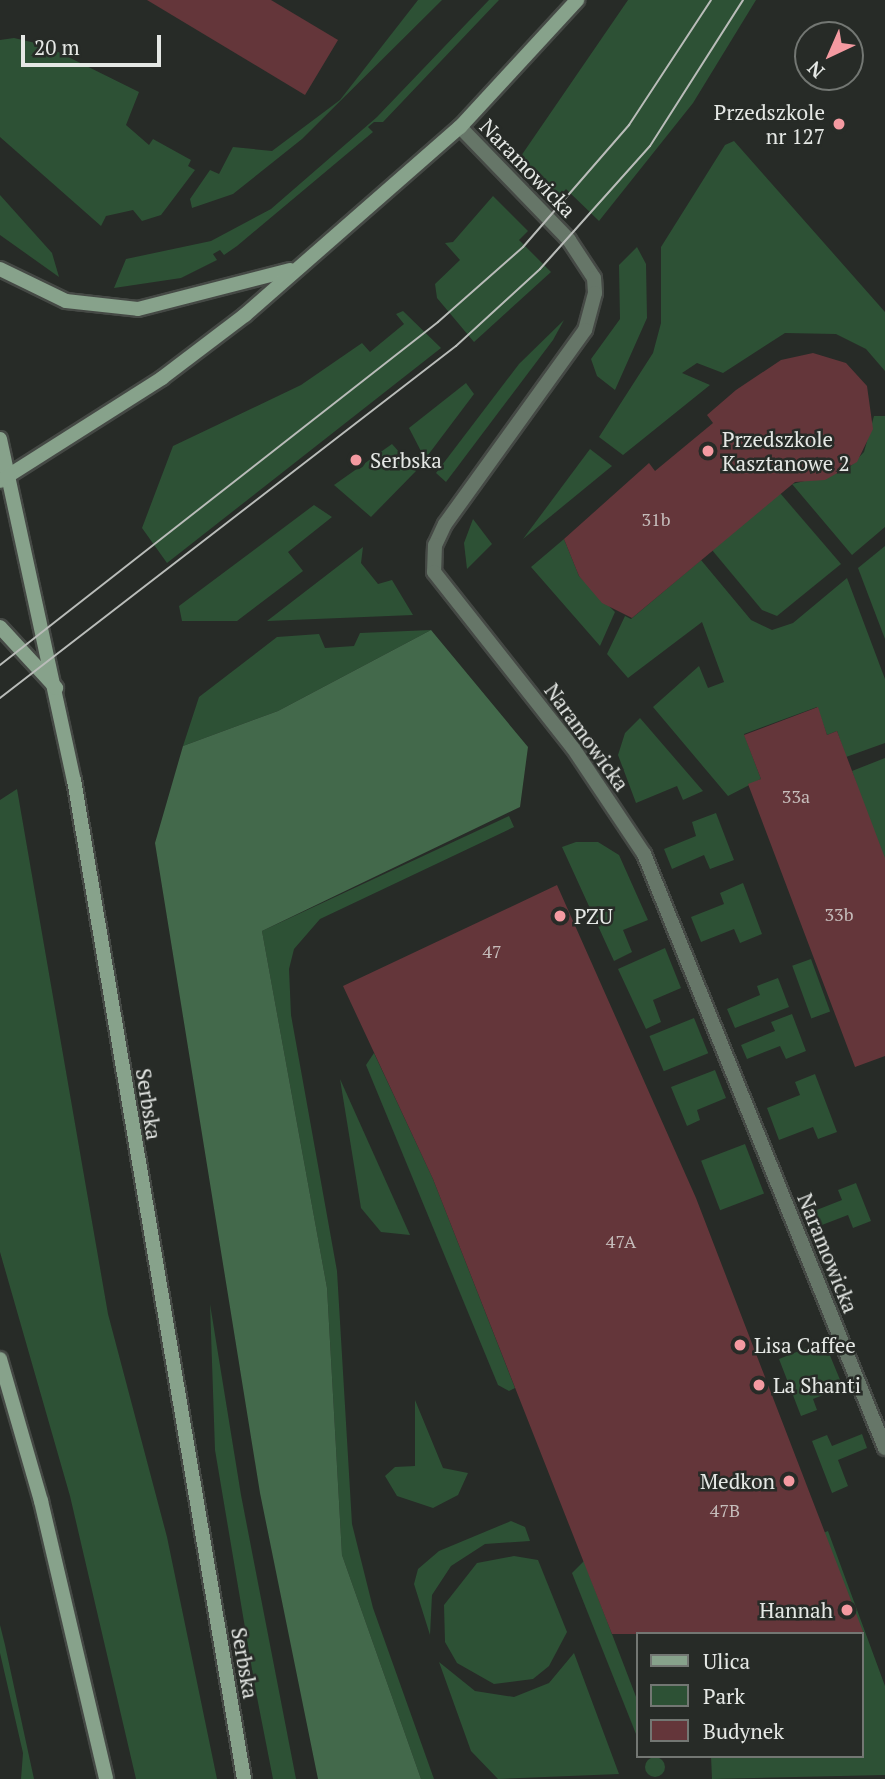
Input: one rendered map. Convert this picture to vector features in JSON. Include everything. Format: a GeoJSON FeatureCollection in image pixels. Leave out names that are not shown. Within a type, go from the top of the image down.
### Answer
{"type":"FeatureCollection","features":[{"type":"Feature","properties":{"kind":"street","name":"Naramowicka"},"geometry":{"type":"LineString","coordinates":[[6,478],[162,378],[298,267],[460,127],[577,0]]}},
{"type":"Feature","properties":{"kind":"street","name":"Naramowicka"},"geometry":{"type":"LineString","coordinates":[[460,127],[569,240],[594,278],[595,293],[585,330],[444,524],[435,545],[434,572],[573,748],[644,854],[885,1448]]}},
{"type":"Feature","properties":{"kind":"street"},"geometry":{"type":"LineString","coordinates":[[0,269],[66,301],[138,309],[298,267]]}},
{"type":"Feature","properties":{"kind":"street","name":"Serbska"},"geometry":{"type":"LineString","coordinates":[[0,439],[6,478],[56,688],[244,1779]]}},
{"type":"Feature","properties":{"kind":"street"},"geometry":{"type":"LineString","coordinates":[[0,627],[56,688]]}},
{"type":"Feature","properties":{"kind":"street"},"geometry":{"type":"LineString","coordinates":[[0,1359],[57,1564],[106,1779]]}},
{"type":"Feature","properties":{"kind":"green space"},"geometry":{"type":"Polygon","coordinates":[[[418,0],[442,0],[302,139],[233,194],[192,208],[190,199],[210,170],[219,174],[233,147],[272,151],[340,100],[418,0]]]}},
{"type":"Feature","properties":{"kind":"green space"},"geometry":{"type":"Polygon","coordinates":[[[489,0],[499,0],[383,122],[374,122],[368,127],[373,132],[237,246],[224,255],[220,250],[213,254],[217,260],[181,278],[114,288],[126,259],[211,241],[271,209],[377,117],[489,0]]]}},
{"type":"Feature","properties":{"kind":"green space"},"geometry":{"type":"Polygon","coordinates":[[[628,0],[756,0],[693,103],[599,221],[566,189],[558,198],[521,156],[628,0]]]}},
{"type":"Feature","properties":{"kind":"green space"},"geometry":{"type":"Polygon","coordinates":[[[14,38],[44,45],[139,92],[126,125],[149,145],[153,139],[191,160],[188,166],[195,170],[161,215],[142,221],[133,210],[106,216],[101,226],[0,137],[0,40],[14,38]]]}},
{"type":"Feature","properties":{"kind":"green space"},"geometry":{"type":"Polygon","coordinates":[[[734,141],[885,312],[885,371],[866,349],[836,334],[785,333],[723,373],[697,363],[682,373],[710,385],[623,455],[599,437],[653,353],[661,323],[661,247],[725,145],[734,141]]]}},
{"type":"Feature","properties":{"kind":"green space"},"geometry":{"type":"Polygon","coordinates":[[[0,195],[52,253],[59,277],[0,235],[0,195]]]}},
{"type":"Feature","properties":{"kind":"green space"},"geometry":{"type":"Polygon","coordinates":[[[493,196],[528,231],[519,240],[551,272],[474,342],[437,298],[435,284],[460,260],[445,243],[453,242],[493,196]]]}},
{"type":"Feature","properties":{"kind":"green space"},"geometry":{"type":"Polygon","coordinates":[[[637,247],[646,264],[647,318],[615,390],[597,376],[591,359],[620,319],[619,265],[637,247]]]}},
{"type":"Feature","properties":{"kind":"green space"},"geometry":{"type":"Polygon","coordinates":[[[403,311],[441,348],[167,563],[142,528],[173,446],[301,385],[362,343],[370,352],[404,324],[396,314],[403,311]]]}},
{"type":"Feature","properties":{"kind":"green space"},"geometry":{"type":"Polygon","coordinates":[[[564,320],[553,340],[446,482],[436,473],[519,364],[564,320]]]}},
{"type":"Feature","properties":{"kind":"green space"},"geometry":{"type":"Polygon","coordinates":[[[466,383],[474,394],[425,459],[409,428],[466,383]]]}},
{"type":"Feature","properties":{"kind":"green space"},"geometry":{"type":"Polygon","coordinates":[[[874,416],[885,416],[885,527],[852,555],[792,484],[846,471],[864,452],[874,416]]]}},
{"type":"Feature","properties":{"kind":"green space"},"geometry":{"type":"Polygon","coordinates":[[[392,444],[416,471],[371,517],[334,485],[392,444]]]}},
{"type":"Feature","properties":{"kind":"green space"},"geometry":{"type":"Polygon","coordinates":[[[590,449],[612,466],[523,539],[590,449]]]}},
{"type":"Feature","properties":{"kind":"green space"},"geometry":{"type":"Polygon","coordinates":[[[780,493],[841,564],[777,616],[762,610],[712,550],[780,493]]]}},
{"type":"Feature","properties":{"kind":"green space"},"geometry":{"type":"Polygon","coordinates":[[[314,505],[332,517],[288,552],[303,571],[237,621],[182,621],[179,606],[314,505]]]}},
{"type":"Feature","properties":{"kind":"green space"},"geometry":{"type":"Polygon","coordinates":[[[473,519],[492,544],[467,569],[464,543],[473,519]]]}},
{"type":"Feature","properties":{"kind":"green space"},"geometry":{"type":"Polygon","coordinates":[[[564,539],[579,576],[615,612],[600,646],[531,567],[564,539]]]}},
{"type":"Feature","properties":{"kind":"green space"},"geometry":{"type":"Polygon","coordinates":[[[885,546],[885,639],[858,568],[885,546]]]}},
{"type":"Feature","properties":{"kind":"green space"},"geometry":{"type":"Polygon","coordinates":[[[363,547],[361,563],[378,584],[392,580],[413,615],[267,621],[363,547]]]}},
{"type":"Feature","properties":{"kind":"green space"},"geometry":{"type":"Polygon","coordinates":[[[701,560],[751,620],[772,630],[793,623],[847,578],[885,679],[885,743],[846,757],[837,731],[827,735],[817,707],[744,734],[761,779],[728,796],[653,707],[699,666],[708,688],[724,682],[702,622],[628,678],[607,654],[625,616],[631,619],[701,560]]]}},
{"type":"Feature","properties":{"kind":"green space"},"geometry":{"type":"Polygon","coordinates":[[[431,630],[278,711],[183,746],[199,697],[277,637],[319,634],[325,648],[354,646],[360,633],[431,630]]]}},
{"type":"Feature","properties":{"kind":"green space"},"geometry":{"type":"Polygon","coordinates":[[[431,630],[528,747],[520,807],[262,931],[327,1288],[342,1555],[421,1779],[318,1779],[260,1493],[155,843],[183,746],[278,711],[431,630]]]}},
{"type":"Feature","properties":{"kind":"green space"},"geometry":{"type":"Polygon","coordinates":[[[640,718],[703,791],[683,800],[677,786],[636,803],[618,755],[625,733],[640,718]]]}},
{"type":"Feature","properties":{"kind":"green space"},"geometry":{"type":"Polygon","coordinates":[[[885,758],[885,869],[852,771],[885,758]]]}},
{"type":"Feature","properties":{"kind":"green space"},"geometry":{"type":"Polygon","coordinates":[[[17,789],[108,1314],[167,1537],[217,1779],[136,1779],[70,1496],[0,1252],[0,800],[17,789]]]}},
{"type":"Feature","properties":{"kind":"green space"},"geometry":{"type":"Polygon","coordinates":[[[716,813],[734,860],[710,869],[704,855],[672,869],[664,849],[696,836],[692,822],[716,813]]]}},
{"type":"Feature","properties":{"kind":"green space"},"geometry":{"type":"Polygon","coordinates":[[[509,816],[514,827],[320,919],[294,949],[289,969],[291,1015],[337,1271],[352,1524],[373,1608],[434,1779],[421,1779],[342,1555],[327,1288],[262,931],[509,816]]]}},
{"type":"Feature","properties":{"kind":"green space"},"geometry":{"type":"Polygon","coordinates":[[[576,842],[598,842],[619,855],[648,920],[623,930],[632,952],[614,961],[562,847],[576,842]]]}},
{"type":"Feature","properties":{"kind":"green space"},"geometry":{"type":"Polygon","coordinates":[[[743,883],[762,934],[740,943],[734,929],[701,942],[691,917],[724,904],[720,893],[743,883]]]}},
{"type":"Feature","properties":{"kind":"green space"},"geometry":{"type":"Polygon","coordinates":[[[665,948],[681,988],[653,1000],[661,1022],[646,1029],[618,969],[665,948]]]}},
{"type":"Feature","properties":{"kind":"green space"},"geometry":{"type":"Polygon","coordinates":[[[811,959],[830,1012],[811,1018],[792,966],[811,959]]]}},
{"type":"Feature","properties":{"kind":"green space"},"geometry":{"type":"Polygon","coordinates":[[[778,978],[789,1007],[735,1028],[727,1009],[760,995],[757,986],[778,978]]]}},
{"type":"Feature","properties":{"kind":"green space"},"geometry":{"type":"Polygon","coordinates":[[[792,1014],[806,1051],[786,1059],[780,1046],[747,1059],[741,1045],[775,1031],[771,1022],[792,1014]]]}},
{"type":"Feature","properties":{"kind":"green space"},"geometry":{"type":"Polygon","coordinates":[[[694,1018],[708,1053],[664,1071],[649,1036],[694,1018]]]}},
{"type":"Feature","properties":{"kind":"green space"},"geometry":{"type":"Polygon","coordinates":[[[374,1053],[433,1179],[515,1388],[509,1391],[498,1385],[366,1065],[374,1053]]]}},
{"type":"Feature","properties":{"kind":"green space"},"geometry":{"type":"Polygon","coordinates":[[[715,1070],[726,1098],[697,1110],[700,1120],[687,1126],[671,1087],[715,1070]]]}},
{"type":"Feature","properties":{"kind":"green space"},"geometry":{"type":"Polygon","coordinates":[[[815,1074],[837,1132],[818,1139],[813,1127],[779,1140],[767,1108],[800,1095],[795,1082],[815,1074]]]}},
{"type":"Feature","properties":{"kind":"green space"},"geometry":{"type":"Polygon","coordinates":[[[340,1079],[410,1235],[381,1232],[361,1208],[340,1079]]]}},
{"type":"Feature","properties":{"kind":"green space"},"geometry":{"type":"Polygon","coordinates":[[[745,1144],[764,1193],[720,1210],[701,1161],[745,1144]]]}},
{"type":"Feature","properties":{"kind":"green space"},"geometry":{"type":"Polygon","coordinates":[[[856,1183],[871,1221],[853,1228],[848,1215],[814,1228],[809,1213],[842,1200],[838,1190],[856,1183]]]}},
{"type":"Feature","properties":{"kind":"green space"},"geometry":{"type":"Polygon","coordinates":[[[210,1304],[241,1495],[296,1779],[273,1779],[255,1687],[215,1450],[210,1304]]]}},
{"type":"Feature","properties":{"kind":"green space"},"geometry":{"type":"Polygon","coordinates":[[[824,1341],[843,1387],[813,1399],[817,1410],[801,1416],[779,1359],[824,1341]]]}},
{"type":"Feature","properties":{"kind":"green space"},"geometry":{"type":"Polygon","coordinates":[[[415,1400],[443,1468],[468,1473],[458,1495],[433,1508],[397,1496],[385,1476],[395,1467],[415,1466],[415,1400]]]}},
{"type":"Feature","properties":{"kind":"green space"},"geometry":{"type":"Polygon","coordinates":[[[862,1434],[867,1448],[838,1460],[848,1486],[832,1493],[812,1441],[827,1435],[832,1446],[862,1434]]]}},
{"type":"Feature","properties":{"kind":"green space"},"geometry":{"type":"Polygon","coordinates":[[[511,1521],[525,1527],[530,1541],[485,1544],[451,1566],[432,1595],[430,1635],[414,1584],[418,1569],[439,1551],[511,1521]]]}},
{"type":"Feature","properties":{"kind":"green space"},"geometry":{"type":"Polygon","coordinates":[[[828,1531],[885,1686],[885,1775],[712,1779],[711,1758],[864,1758],[864,1632],[852,1632],[666,1595],[828,1531]]]}},
{"type":"Feature","properties":{"kind":"green space"},"geometry":{"type":"Polygon","coordinates":[[[514,1556],[538,1560],[567,1632],[549,1666],[533,1679],[494,1684],[457,1663],[445,1642],[444,1605],[477,1563],[514,1556]]]}},
{"type":"Feature","properties":{"kind":"green space"},"geometry":{"type":"Polygon","coordinates":[[[584,1561],[636,1697],[636,1734],[572,1573],[584,1561]]]}},
{"type":"Feature","properties":{"kind":"green space"},"geometry":{"type":"Polygon","coordinates":[[[0,1625],[34,1779],[21,1779],[23,1753],[0,1653],[0,1625]]]}},
{"type":"Feature","properties":{"kind":"green space"},"geometry":{"type":"Polygon","coordinates":[[[574,1653],[619,1774],[498,1779],[471,1751],[439,1662],[475,1691],[514,1697],[549,1683],[574,1653]]]}},
{"type":"Feature","properties":{"kind":"green space"},"geometry":{"type":"Polygon","coordinates":[[[651,1758],[659,1758],[664,1763],[664,1771],[659,1776],[651,1776],[646,1771],[646,1763],[651,1758]]]}},
{"type":"Feature","properties":{"kind":"building"},"geometry":{"type":"Polygon","coordinates":[[[147,0],[271,0],[338,40],[305,95],[147,0]]]}},
{"type":"Feature","properties":{"kind":"building"},"geometry":{"type":"Polygon","coordinates":[[[813,353],[846,363],[867,386],[873,429],[857,462],[825,480],[795,482],[632,618],[602,603],[579,576],[564,539],[649,463],[655,471],[713,423],[707,415],[736,390],[781,360],[813,353]]]}},
{"type":"Feature","properties":{"kind":"building"},"geometry":{"type":"Polygon","coordinates":[[[818,707],[827,735],[837,731],[885,858],[885,1056],[855,1067],[748,784],[761,779],[744,735],[818,707]]]}},
{"type":"Feature","properties":{"kind":"building"},"geometry":{"type":"Polygon","coordinates":[[[557,885],[696,1198],[863,1632],[612,1634],[433,1179],[343,986],[557,885]]]}},
{"type":"Feature","properties":{"kind":"tram line"},"geometry":{"type":"LineString","coordinates":[[0,665],[438,322],[523,247],[629,125],[711,0]]}},
{"type":"Feature","properties":{"kind":"tram line"},"geometry":{"type":"LineString","coordinates":[[0,698],[456,346],[540,269],[650,146],[743,0]]}},
{"type":"Feature","properties":{"kind":"place","name":"Przedszkole nr 127"},"geometry":{"type":"Point","coordinates":[839,124]}},
{"type":"Feature","properties":{"kind":"place","name":"Przedszkole Kasztanowe 2"},"geometry":{"type":"Point","coordinates":[708,451]}},
{"type":"Feature","properties":{"kind":"place","name":"Serbska"},"geometry":{"type":"Point","coordinates":[356,460]}},
{"type":"Feature","properties":{"kind":"place","name":"PZU"},"geometry":{"type":"Point","coordinates":[560,916]}},
{"type":"Feature","properties":{"kind":"place","name":"Lisa Caffee"},"geometry":{"type":"Point","coordinates":[740,1345]}},
{"type":"Feature","properties":{"kind":"place","name":"La Shanti"},"geometry":{"type":"Point","coordinates":[759,1385]}},
{"type":"Feature","properties":{"kind":"place","name":"Medkon"},"geometry":{"type":"Point","coordinates":[789,1481]}},
{"type":"Feature","properties":{"kind":"place","name":"Hannah"},"geometry":{"type":"Point","coordinates":[847,1610]}}]}
